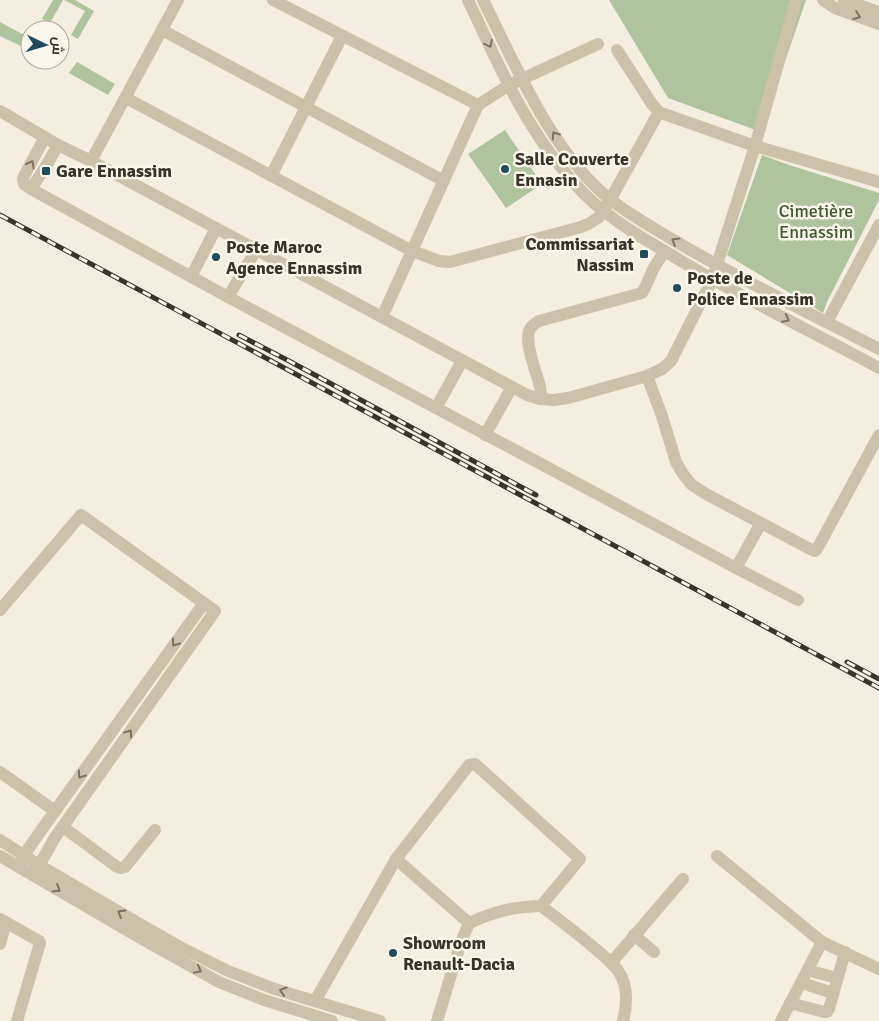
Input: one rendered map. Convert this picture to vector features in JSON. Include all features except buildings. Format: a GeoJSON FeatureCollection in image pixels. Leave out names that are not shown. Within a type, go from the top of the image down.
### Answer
{"type":"FeatureCollection","features":[{"type":"Feature","properties":{"kind":"street"},"geometry":{"type":"LineString","coordinates":[[91,161],[178,0]]}},
{"type":"Feature","properties":{"kind":"street"},"geometry":{"type":"LineString","coordinates":[[273,0],[478,105]]}},
{"type":"Feature","properties":{"kind":"street"},"geometry":{"type":"LineString","coordinates":[[468,0],[509,85],[533,128],[550,154],[571,179],[603,211],[627,228],[712,280],[879,368]]}},
{"type":"Feature","properties":{"kind":"street"},"geometry":{"type":"LineString","coordinates":[[483,0],[522,78],[552,131],[581,170],[610,200],[717,266],[879,349]]}},
{"type":"Feature","properties":{"kind":"street"},"geometry":{"type":"LineString","coordinates":[[0,112],[58,145],[526,395],[554,400],[568,398],[647,376],[662,369],[671,361],[712,280],[717,266],[755,146],[796,0]]}},
{"type":"Feature","properties":{"kind":"street"},"geometry":{"type":"LineString","coordinates":[[823,0],[879,12]]}},
{"type":"Feature","properties":{"kind":"street"},"geometry":{"type":"LineString","coordinates":[[839,3],[879,24]]}},
{"type":"Feature","properties":{"kind":"street"},"geometry":{"type":"LineString","coordinates":[[162,30],[444,181]]}},
{"type":"Feature","properties":{"kind":"street"},"geometry":{"type":"LineString","coordinates":[[271,176],[342,36]]}},
{"type":"Feature","properties":{"kind":"street"},"geometry":{"type":"LineString","coordinates":[[382,317],[478,105],[522,78],[598,44]]}},
{"type":"Feature","properties":{"kind":"street"},"geometry":{"type":"LineString","coordinates":[[617,50],[652,104],[660,112],[755,146],[879,182]]}},
{"type":"Feature","properties":{"kind":"street"},"geometry":{"type":"LineString","coordinates":[[126,98],[412,251],[439,261],[450,262],[581,227],[599,216],[660,112]]}},
{"type":"Feature","properties":{"kind":"street"},"geometry":{"type":"LineString","coordinates":[[45,138],[23,179],[24,184],[31,189],[228,298],[798,600]]}},
{"type":"Feature","properties":{"kind":"street"},"geometry":{"type":"LineString","coordinates":[[31,189],[58,145]]}},
{"type":"Feature","properties":{"kind":"street"},"geometry":{"type":"LineString","coordinates":[[827,322],[879,225]]}},
{"type":"Feature","properties":{"kind":"street"},"geometry":{"type":"LineString","coordinates":[[191,277],[216,228]]}},
{"type":"Feature","properties":{"kind":"street"},"geometry":{"type":"LineString","coordinates":[[228,298],[256,250]]}},
{"type":"Feature","properties":{"kind":"street"},"geometry":{"type":"LineString","coordinates":[[540,399],[541,390],[528,348],[527,336],[532,326],[539,321],[642,293],[664,251]]}},
{"type":"Feature","properties":{"kind":"street"},"geometry":{"type":"LineString","coordinates":[[436,408],[462,361]]}},
{"type":"Feature","properties":{"kind":"street"},"geometry":{"type":"LineString","coordinates":[[647,376],[676,462],[692,485],[814,551],[817,549],[879,435]]}},
{"type":"Feature","properties":{"kind":"street"},"geometry":{"type":"LineString","coordinates":[[486,434],[512,387]]}},
{"type":"Feature","properties":{"kind":"street"},"geometry":{"type":"LineString","coordinates":[[0,610],[81,515],[209,607]]}},
{"type":"Feature","properties":{"kind":"street"},"geometry":{"type":"LineString","coordinates":[[736,568],[761,523]]}},
{"type":"Feature","properties":{"kind":"street"},"geometry":{"type":"LineString","coordinates":[[21,861],[55,811],[209,607]]}},
{"type":"Feature","properties":{"kind":"street"},"geometry":{"type":"LineString","coordinates":[[36,870],[54,839],[209,607]]}},
{"type":"Feature","properties":{"kind":"street"},"geometry":{"type":"LineString","coordinates":[[315,1001],[396,859],[469,765],[475,764],[580,858],[541,906]]}},
{"type":"Feature","properties":{"kind":"street"},"geometry":{"type":"LineString","coordinates":[[0,772],[55,811]]}},
{"type":"Feature","properties":{"kind":"street"},"geometry":{"type":"LineString","coordinates":[[63,827],[121,868],[125,867],[155,830]]}},
{"type":"Feature","properties":{"kind":"street"},"geometry":{"type":"LineString","coordinates":[[0,840],[21,861],[140,931],[219,982],[305,1017],[332,1021]]}},
{"type":"Feature","properties":{"kind":"street"},"geometry":{"type":"LineString","coordinates":[[0,856],[21,861]]}},
{"type":"Feature","properties":{"kind":"street"},"geometry":{"type":"LineString","coordinates":[[717,856],[822,942],[879,968]]}},
{"type":"Feature","properties":{"kind":"street"},"geometry":{"type":"LineString","coordinates":[[396,859],[469,923]]}},
{"type":"Feature","properties":{"kind":"street"},"geometry":{"type":"LineString","coordinates":[[611,963],[683,879]]}},
{"type":"Feature","properties":{"kind":"street"},"geometry":{"type":"LineString","coordinates":[[437,1021],[461,942],[469,923],[490,913],[507,909],[541,906],[585,940],[619,972],[625,985],[626,998],[623,1021]]}},
{"type":"Feature","properties":{"kind":"street"},"geometry":{"type":"LineString","coordinates":[[0,944],[3,920],[40,943],[17,1021]]}},
{"type":"Feature","properties":{"kind":"street"},"geometry":{"type":"LineString","coordinates":[[140,931],[182,948],[228,971],[315,1001],[349,1016],[380,1021]]}},
{"type":"Feature","properties":{"kind":"street"},"geometry":{"type":"LineString","coordinates":[[634,935],[654,952]]}},
{"type":"Feature","properties":{"kind":"street"},"geometry":{"type":"LineString","coordinates":[[781,1021],[822,942]]}},
{"type":"Feature","properties":{"kind":"street"},"geometry":{"type":"LineString","coordinates":[[790,1003],[827,1012],[845,952]]}},
{"type":"Feature","properties":{"kind":"street"},"geometry":{"type":"LineString","coordinates":[[814,972],[837,978]]}},
{"type":"Feature","properties":{"kind":"street"},"geometry":{"type":"LineString","coordinates":[[808,986],[833,993]]}},
{"type":"Feature","properties":{"kind":"green space"},"geometry":{"type":"Polygon","coordinates":[[[53,0],[63,0],[52,20],[42,19],[53,0]]]}},
{"type":"Feature","properties":{"kind":"green space"},"geometry":{"type":"Polygon","coordinates":[[[64,0],[75,0],[94,11],[78,39],[71,35],[85,11],[64,0]]]}},
{"type":"Feature","properties":{"kind":"green space"},"geometry":{"type":"Polygon","coordinates":[[[609,0],[806,0],[761,132],[668,98],[609,0]]]}},
{"type":"Feature","properties":{"kind":"green space"},"geometry":{"type":"Polygon","coordinates":[[[0,22],[20,33],[20,46],[0,36],[0,22]]]}},
{"type":"Feature","properties":{"kind":"green space"},"geometry":{"type":"Polygon","coordinates":[[[77,62],[115,84],[108,95],[69,73],[77,62]]]}},
{"type":"Feature","properties":{"kind":"green space","name":"Salle Couverte Ennasin"},"geometry":{"type":"Polygon","coordinates":[[[505,130],[542,184],[506,208],[468,154],[505,130]]]}},
{"type":"Feature","properties":{"kind":"green space","name":"Cimetière Ennassim"},"geometry":{"type":"Polygon","coordinates":[[[762,155],[879,193],[879,200],[823,313],[727,255],[762,155]]]}},
{"type":"Feature","properties":{"kind":"railway"},"geometry":{"type":"LineString","coordinates":[[0,215],[879,688]]}},
{"type":"Feature","properties":{"kind":"railway"},"geometry":{"type":"LineString","coordinates":[[239,335],[536,495]]}},
{"type":"Feature","properties":{"kind":"railway"},"geometry":{"type":"LineString","coordinates":[[847,662],[879,679]]}},
{"type":"Feature","properties":{"kind":"place","name":"Salle Couverte Ennasin"},"geometry":{"type":"Point","coordinates":[505,169]}},
{"type":"Feature","properties":{"kind":"place","name":"Gare Ennassim"},"geometry":{"type":"Point","coordinates":[46,171]}},
{"type":"Feature","properties":{"kind":"place","name":"Commissariat Nassim"},"geometry":{"type":"Point","coordinates":[644,254]}},
{"type":"Feature","properties":{"kind":"place","name":"Poste Maroc Agence Ennassim"},"geometry":{"type":"Point","coordinates":[216,257]}},
{"type":"Feature","properties":{"kind":"place","name":"Poste de Police Ennassim"},"geometry":{"type":"Point","coordinates":[677,288]}},
{"type":"Feature","properties":{"kind":"place","name":"Showroom Renault-Dacia"},"geometry":{"type":"Point","coordinates":[393,953]}}]}
